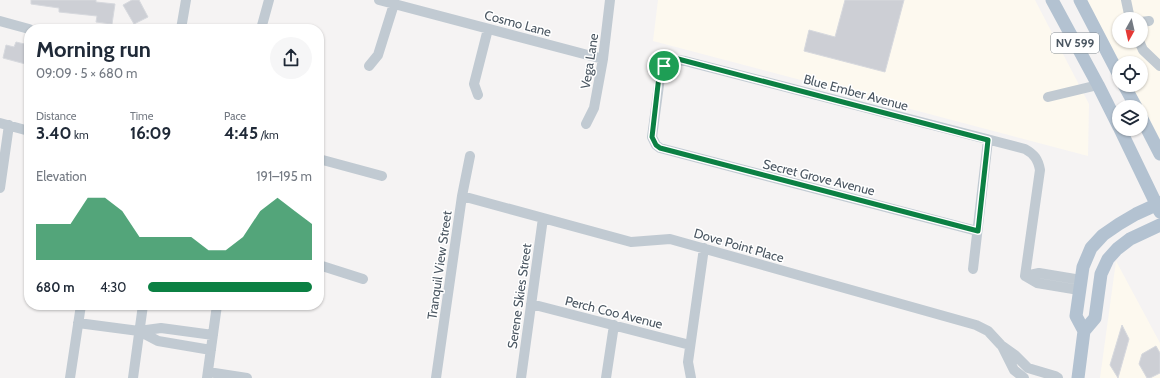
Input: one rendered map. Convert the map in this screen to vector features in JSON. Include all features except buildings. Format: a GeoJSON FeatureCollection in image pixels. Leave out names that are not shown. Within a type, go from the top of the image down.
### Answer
{"type":"FeatureCollection","features":[{"type":"Feature","properties":{"kind":"main road","name":"NV 599"},"geometry":{"type":"LineString","coordinates":[[1052,0],[1112,114]]}},
{"type":"Feature","properties":{"kind":"main road","name":"NV 599"},"geometry":{"type":"LineString","coordinates":[[1080,0],[1112,62]]}},
{"type":"Feature","properties":{"kind":"main road"},"geometry":{"type":"LineString","coordinates":[[1148,131],[1160,154]]}},
{"type":"Feature","properties":{"kind":"main road","name":"NV 599"},"geometry":{"type":"LineString","coordinates":[[1123,136],[1159,206]]}},
{"type":"Feature","properties":{"kind":"main road"},"geometry":{"type":"LineString","coordinates":[[1084,331],[1076,316],[1083,267],[1091,248],[1103,235],[1119,224],[1136,214],[1159,206]]}},
{"type":"Feature","properties":{"kind":"main road"},"geometry":{"type":"LineString","coordinates":[[1078,378],[1084,331],[1094,318],[1101,274],[1108,259],[1117,249],[1130,239],[1160,225]]}},
{"type":"Feature","properties":{"kind":"street"},"geometry":{"type":"LineString","coordinates":[[182,24],[186,0]]}},
{"type":"Feature","properties":{"kind":"street"},"geometry":{"type":"LineString","coordinates":[[262,24],[269,0]]}},
{"type":"Feature","properties":{"kind":"street","name":"Cosmo Lane"},"geometry":{"type":"LineString","coordinates":[[379,0],[603,60]]}},
{"type":"Feature","properties":{"kind":"street","name":"Vega Lane"},"geometry":{"type":"LineString","coordinates":[[586,124],[594,108],[603,60],[610,0]]}},
{"type":"Feature","properties":{"kind":"street"},"geometry":{"type":"LineString","coordinates":[[1126,0],[1129,12]]}},
{"type":"Feature","properties":{"kind":"street"},"geometry":{"type":"LineString","coordinates":[[369,66],[378,55],[394,4]]}},
{"type":"Feature","properties":{"kind":"street"},"geometry":{"type":"LineString","coordinates":[[0,21],[24,28]]}},
{"type":"Feature","properties":{"kind":"street"},"geometry":{"type":"LineString","coordinates":[[478,95],[474,84],[488,29]]}},
{"type":"Feature","properties":{"kind":"street"},"geometry":{"type":"LineString","coordinates":[[1142,48],[1160,66]]}},
{"type":"Feature","properties":{"kind":"street","name":"Blue Ember Avenue"},"geometry":{"type":"LineString","coordinates":[[656,145],[652,137],[652,131],[659,76],[661,70],[668,62],[678,59],[1024,149],[1036,157],[1040,170],[1025,276]]}},
{"type":"Feature","properties":{"kind":"street"},"geometry":{"type":"LineString","coordinates":[[1048,97],[1098,85]]}},
{"type":"Feature","properties":{"kind":"street"},"geometry":{"type":"LineString","coordinates":[[0,188],[4,124],[24,130]]}},
{"type":"Feature","properties":{"kind":"street"},"geometry":{"type":"LineString","coordinates":[[973,269],[988,140]]}},
{"type":"Feature","properties":{"kind":"street","name":"Secret Grove Avenue"},"geometry":{"type":"LineString","coordinates":[[656,145],[666,151],[978,231]]}},
{"type":"Feature","properties":{"kind":"street","name":"Tranquil View Street"},"geometry":{"type":"LineString","coordinates":[[436,378],[462,196],[470,156]]}},
{"type":"Feature","properties":{"kind":"street"},"geometry":{"type":"LineString","coordinates":[[324,160],[382,176]]}},
{"type":"Feature","properties":{"kind":"street","name":"Dove Point Place"},"geometry":{"type":"LineString","coordinates":[[462,196],[631,242],[670,239],[976,325],[988,331],[1001,345],[1015,355],[1028,368],[1058,378]]}},
{"type":"Feature","properties":{"kind":"street","name":"Serene Skies Street"},"geometry":{"type":"LineString","coordinates":[[521,378],[543,218]]}},
{"type":"Feature","properties":{"kind":"street"},"geometry":{"type":"LineString","coordinates":[[691,378],[688,362],[704,248]]}},
{"type":"Feature","properties":{"kind":"street"},"geometry":{"type":"LineString","coordinates":[[324,267],[364,279]]}},
{"type":"Feature","properties":{"kind":"street"},"geometry":{"type":"LineString","coordinates":[[1025,276],[1039,273],[1051,275],[1080,285]]}},
{"type":"Feature","properties":{"kind":"street"},"geometry":{"type":"LineString","coordinates":[[1049,285],[1051,275]]}},
{"type":"Feature","properties":{"kind":"street"},"geometry":{"type":"LineString","coordinates":[[1025,276],[1037,283],[1049,285],[1080,285]]}},
{"type":"Feature","properties":{"kind":"street","name":"Perch Coo Avenue"},"geometry":{"type":"LineString","coordinates":[[531,304],[690,345]]}},
{"type":"Feature","properties":{"kind":"street"},"geometry":{"type":"LineString","coordinates":[[70,378],[80,310]]}},
{"type":"Feature","properties":{"kind":"street"},"geometry":{"type":"LineString","coordinates":[[133,378],[142,310]]}},
{"type":"Feature","properties":{"kind":"street"},"geometry":{"type":"LineString","coordinates":[[216,310],[207,375],[247,378]]}},
{"type":"Feature","properties":{"kind":"street"},"geometry":{"type":"LineString","coordinates":[[78,323],[139,332],[158,341],[211,350]]}},
{"type":"Feature","properties":{"kind":"street"},"geometry":{"type":"LineString","coordinates":[[606,378],[614,325]]}},
{"type":"Feature","properties":{"kind":"street"},"geometry":{"type":"LineString","coordinates":[[139,332],[161,328],[213,335]]}},
{"type":"Feature","properties":{"kind":"street"},"geometry":{"type":"LineString","coordinates":[[187,346],[189,332]]}},
{"type":"Feature","properties":{"kind":"street","name":"Dove Point Place"},"geometry":{"type":"LineString","coordinates":[[1001,345],[1014,370],[1024,378]]}},
{"type":"Feature","properties":{"kind":"shaded area"},"geometry":{"type":"Polygon","coordinates":[[[658,0],[1035,0],[1089,104],[1088,156],[653,41],[658,0]]]}},
{"type":"Feature","properties":{"kind":"shaded area"},"geometry":{"type":"Polygon","coordinates":[[[1087,0],[1160,0],[1160,140],[1148,117],[1148,100],[1139,100],[1135,92],[1148,92],[1148,56],[1116,56],[1112,48],[1148,48],[1148,12],[1112,12],[1112,48],[1087,0]]]}},
{"type":"Feature","properties":{"kind":"shaded area"},"geometry":{"type":"Polygon","coordinates":[[[1116,261],[1160,343],[1160,378],[1100,378],[1116,261]]]}},
{"type":"Feature","properties":{"kind":"route"},"geometry":{"type":"LineString","coordinates":[[678,59],[988,140],[978,231],[666,151],[660,148],[653,142],[652,131],[659,76],[664,66],[668,62],[678,59]]}}]}
